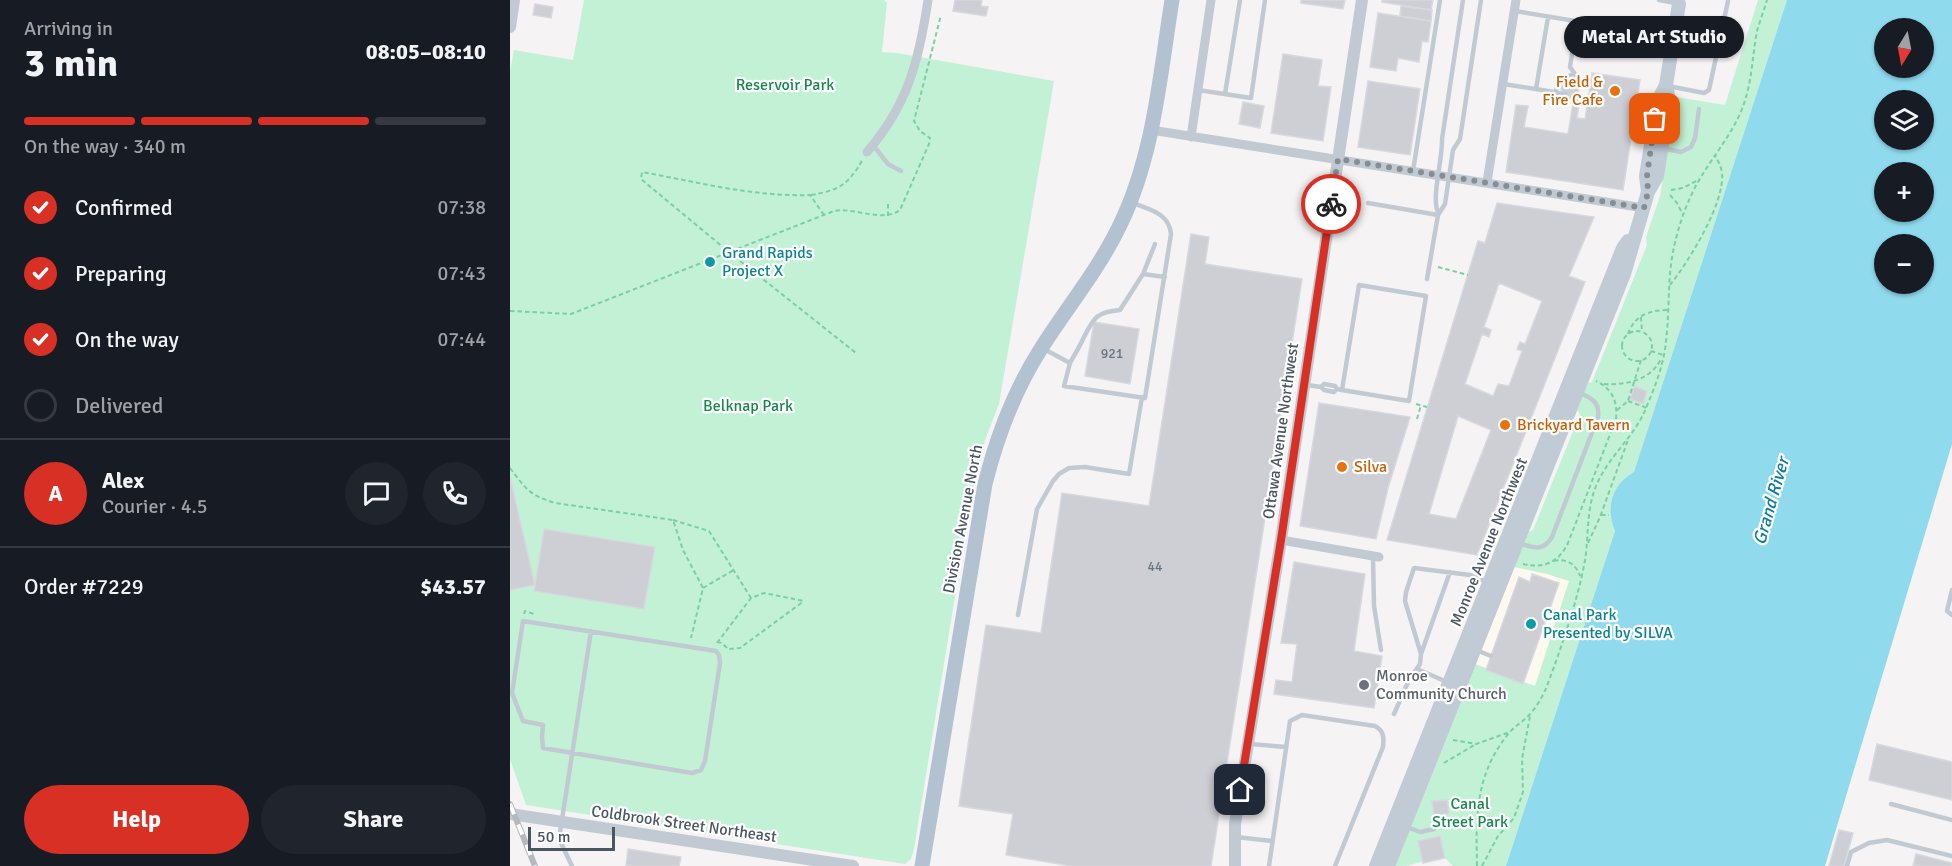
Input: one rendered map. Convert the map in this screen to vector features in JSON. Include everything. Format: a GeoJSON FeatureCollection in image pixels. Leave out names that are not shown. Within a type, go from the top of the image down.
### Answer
{"type":"FeatureCollection","features":[{"type":"Feature","properties":{"kind":"main road","name":"Division Avenue North"},"geometry":{"type":"LineString","coordinates":[[922,866],[985,484],[995,445],[1007,412],[1023,379],[1041,347],[1113,241],[1131,201],[1151,130],[1172,0]]}},
{"type":"Feature","properties":{"kind":"main road","name":"Monroe Avenue Northwest"},"geometry":{"type":"LineString","coordinates":[[1648,192],[1657,179],[1669,100],[1666,85],[1679,1]]}},
{"type":"Feature","properties":{"kind":"main road","name":"Monroe Avenue Northwest"},"geometry":{"type":"LineString","coordinates":[[1388,866],[1475,649],[1513,540],[1599,324],[1624,274],[1648,192],[1647,176],[1658,100],[1666,85]]}},
{"type":"Feature","properties":{"kind":"main road","name":"Monroe Avenue Northwest"},"geometry":{"type":"LineString","coordinates":[[1376,866],[1490,583],[1513,540],[1578,392],[1599,324]]}},
{"type":"Feature","properties":{"kind":"street"},"geometry":{"type":"LineString","coordinates":[[510,27],[514,0]]}},
{"type":"Feature","properties":{"kind":"street"},"geometry":{"type":"LineString","coordinates":[[870,148],[901,102],[912,77],[928,0]]}},
{"type":"Feature","properties":{"kind":"street"},"geometry":{"type":"LineString","coordinates":[[1191,137],[1211,0]]}},
{"type":"Feature","properties":{"kind":"street","name":"Ottawa Avenue Northwest"},"geometry":{"type":"LineString","coordinates":[[1235,866],[1234,837],[1362,0]]}},
{"type":"Feature","properties":{"kind":"street"},"geometry":{"type":"LineString","coordinates":[[1487,182],[1516,0]]}},
{"type":"Feature","properties":{"kind":"street"},"geometry":{"type":"LineString","coordinates":[[1151,130],[1644,208]]}},
{"type":"Feature","properties":{"kind":"street"},"geometry":{"type":"LineString","coordinates":[[1281,540],[1376,556]]}},
{"type":"Feature","properties":{"kind":"street","name":"Coldbrook Street Northeast"},"geometry":{"type":"LineString","coordinates":[[510,814],[853,866]]}},
{"type":"Feature","properties":{"kind":"lane"},"geometry":{"type":"LineString","coordinates":[[1225,94],[1240,0]]}},
{"type":"Feature","properties":{"kind":"lane"},"geometry":{"type":"LineString","coordinates":[[1198,90],[1251,98],[1265,0]]}},
{"type":"Feature","properties":{"kind":"lane"},"geometry":{"type":"LineString","coordinates":[[1413,171],[1440,0]]}},
{"type":"Feature","properties":{"kind":"lane"},"geometry":{"type":"LineString","coordinates":[[1438,213],[1445,204],[1442,139],[1463,0]]}},
{"type":"Feature","properties":{"kind":"lane"},"geometry":{"type":"LineString","coordinates":[[1427,279],[1438,213],[1435,203],[1453,150],[1460,139],[1481,0]]}},
{"type":"Feature","properties":{"kind":"lane"},"geometry":{"type":"LineString","coordinates":[[1659,0],[1679,1]]}},
{"type":"Feature","properties":{"kind":"lane"},"geometry":{"type":"LineString","coordinates":[[1666,85],[1704,93],[1709,90],[1728,1]]}},
{"type":"Feature","properties":{"kind":"lane"},"geometry":{"type":"LineString","coordinates":[[1515,11],[1673,37]]}},
{"type":"Feature","properties":{"kind":"lane"},"geometry":{"type":"LineString","coordinates":[[1536,89],[1548,17]]}},
{"type":"Feature","properties":{"kind":"lane"},"geometry":{"type":"LineString","coordinates":[[1575,85],[1575,74],[1570,67],[1577,22]]}},
{"type":"Feature","properties":{"kind":"lane"},"geometry":{"type":"LineString","coordinates":[[1555,92],[1569,75],[1575,74]]}},
{"type":"Feature","properties":{"kind":"lane"},"geometry":{"type":"LineString","coordinates":[[1503,84],[1565,94]]}},
{"type":"Feature","properties":{"kind":"lane"},"geometry":{"type":"LineString","coordinates":[[1661,148],[1681,152],[1691,147],[1695,138],[1699,110]]}},
{"type":"Feature","properties":{"kind":"lane"},"geometry":{"type":"LineString","coordinates":[[870,148],[888,164],[901,171]]}},
{"type":"Feature","properties":{"kind":"lane"},"geometry":{"type":"LineString","coordinates":[[1131,201],[1160,214],[1170,227],[1171,242],[1145,398],[1064,386],[1070,363],[1091,322],[1098,315],[1120,310],[1143,274],[1155,244]]}},
{"type":"Feature","properties":{"kind":"lane"},"geometry":{"type":"LineString","coordinates":[[1368,203],[1438,213]]}},
{"type":"Feature","properties":{"kind":"lane"},"geometry":{"type":"LineString","coordinates":[[1143,274],[1165,277]]}},
{"type":"Feature","properties":{"kind":"lane"},"geometry":{"type":"LineString","coordinates":[[1304,384],[1334,392],[1340,390],[1409,401],[1426,296],[1359,285],[1340,390]]}},
{"type":"Feature","properties":{"kind":"lane"},"geometry":{"type":"LineString","coordinates":[[1041,347],[1070,363]]}},
{"type":"Feature","properties":{"kind":"lane"},"geometry":{"type":"LineString","coordinates":[[1513,540],[1537,549],[1545,546],[1552,537],[1598,417],[1599,410],[1595,401],[1578,392]]}},
{"type":"Feature","properties":{"kind":"lane"},"geometry":{"type":"LineString","coordinates":[[1018,615],[1037,509],[1047,490],[1059,474],[1069,468],[1085,467],[1129,474],[1142,397]]}},
{"type":"Feature","properties":{"kind":"lane"},"geometry":{"type":"LineString","coordinates":[[1376,556],[1374,606],[1382,650]]}},
{"type":"Feature","properties":{"kind":"lane"},"geometry":{"type":"LineString","coordinates":[[1421,654],[1405,605],[1406,592],[1414,568],[1470,575],[1490,583]]}},
{"type":"Feature","properties":{"kind":"lane"},"geometry":{"type":"LineString","coordinates":[[1394,714],[1410,677],[1417,669],[1450,572]]}},
{"type":"Feature","properties":{"kind":"lane"},"geometry":{"type":"LineString","coordinates":[[1952,590],[1947,611],[1952,615]]}},
{"type":"Feature","properties":{"kind":"lane"},"geometry":{"type":"LineString","coordinates":[[523,621],[712,650],[719,655],[720,663],[705,761],[701,770],[692,773],[543,748],[543,725],[523,721],[512,693],[523,621]]}},
{"type":"Feature","properties":{"kind":"lane"},"geometry":{"type":"LineString","coordinates":[[1474,621],[1471,647],[1491,656]]}},
{"type":"Feature","properties":{"kind":"lane"},"geometry":{"type":"LineString","coordinates":[[572,866],[560,843],[561,823],[591,631]]}},
{"type":"Feature","properties":{"kind":"lane"},"geometry":{"type":"LineString","coordinates":[[1417,669],[1450,683]]}},
{"type":"Feature","properties":{"kind":"lane"},"geometry":{"type":"LineString","coordinates":[[1269,866],[1290,721],[1302,715],[1375,726],[1383,734],[1383,747],[1335,866]]}},
{"type":"Feature","properties":{"kind":"lane"},"geometry":{"type":"LineString","coordinates":[[1248,744],[1286,747]]}},
{"type":"Feature","properties":{"kind":"lane"},"geometry":{"type":"LineString","coordinates":[[1891,804],[1952,820]]}},
{"type":"Feature","properties":{"kind":"lane"},"geometry":{"type":"LineString","coordinates":[[1405,826],[1420,832],[1434,829],[1438,819]]}},
{"type":"Feature","properties":{"kind":"lane"},"geometry":{"type":"LineString","coordinates":[[1427,830],[1429,838]]}},
{"type":"Feature","properties":{"kind":"lane"},"geometry":{"type":"LineString","coordinates":[[1234,837],[1272,841]]}},
{"type":"Feature","properties":{"kind":"lane"},"geometry":{"type":"LineString","coordinates":[[1847,866],[1851,852],[1869,843],[1887,840],[1952,856]]}},
{"type":"Feature","properties":{"kind":"path"},"geometry":{"type":"LineString","coordinates":[[1477,866],[1476,818],[1479,795],[1494,755],[1510,732],[1530,715],[1546,690],[1581,578],[1588,517],[1596,487],[1610,459],[1639,425],[1647,408],[1663,355],[1666,341],[1668,287],[1674,247],[1683,215],[1700,179],[1732,130],[1742,108],[1751,83],[1758,29],[1767,0]]}},
{"type":"Feature","properties":{"kind":"path"},"geometry":{"type":"LineString","coordinates":[[510,311],[571,314],[824,214],[843,209],[888,216],[900,210],[929,144],[930,138],[920,131],[914,121],[941,15]]}},
{"type":"Feature","properties":{"kind":"path"},"geometry":{"type":"LineString","coordinates":[[856,353],[729,253],[641,179],[642,172],[789,196],[810,195],[827,192],[853,177],[870,148]]}},
{"type":"Feature","properties":{"kind":"path"},"geometry":{"type":"LineString","coordinates":[[1668,287],[1696,248],[1716,201],[1722,173],[1715,155]]}},
{"type":"Feature","properties":{"kind":"path"},"geometry":{"type":"LineString","coordinates":[[1671,190],[1683,188],[1700,179]]}},
{"type":"Feature","properties":{"kind":"path"},"geometry":{"type":"LineString","coordinates":[[810,195],[824,214]]}},
{"type":"Feature","properties":{"kind":"path"},"geometry":{"type":"LineString","coordinates":[[1670,195],[1683,215]]}},
{"type":"Feature","properties":{"kind":"path"},"geometry":{"type":"LineString","coordinates":[[888,202],[888,216]]}},
{"type":"Feature","properties":{"kind":"path"},"geometry":{"type":"LineString","coordinates":[[1430,264],[1468,275]]}},
{"type":"Feature","properties":{"kind":"path"},"geometry":{"type":"LineString","coordinates":[[1641,360],[1631,360],[1623,353],[1622,342],[1635,320],[1657,310],[1667,310]]}},
{"type":"Feature","properties":{"kind":"path"},"geometry":{"type":"LineString","coordinates":[[1641,316],[1642,332]]}},
{"type":"Feature","properties":{"kind":"path"},"geometry":{"type":"LineString","coordinates":[[1617,410],[1628,401],[1641,360],[1651,351],[1652,346],[1649,337],[1642,332],[1632,331],[1628,334]]}},
{"type":"Feature","properties":{"kind":"path"},"geometry":{"type":"LineString","coordinates":[[1651,351],[1663,355]]}},
{"type":"Feature","properties":{"kind":"path"},"geometry":{"type":"LineString","coordinates":[[1596,381],[1604,384],[1634,382],[1652,372],[1663,355]]}},
{"type":"Feature","properties":{"kind":"path"},"geometry":{"type":"LineString","coordinates":[[1551,562],[1564,551],[1614,428],[1617,410],[1611,392],[1604,384]]}},
{"type":"Feature","properties":{"kind":"path"},"geometry":{"type":"LineString","coordinates":[[1409,401],[1427,407]]}},
{"type":"Feature","properties":{"kind":"path"},"geometry":{"type":"LineString","coordinates":[[1628,401],[1647,408]]}},
{"type":"Feature","properties":{"kind":"path"},"geometry":{"type":"LineString","coordinates":[[1417,419],[1421,405]]}},
{"type":"Feature","properties":{"kind":"path"},"geometry":{"type":"LineString","coordinates":[[1586,547],[1601,514],[1629,437]]}},
{"type":"Feature","properties":{"kind":"path"},"geometry":{"type":"LineString","coordinates":[[1602,456],[1610,459]]}},
{"type":"Feature","properties":{"kind":"path"},"geometry":{"type":"LineString","coordinates":[[510,468],[529,493],[541,499],[673,520],[709,531],[752,598]]}},
{"type":"Feature","properties":{"kind":"path"},"geometry":{"type":"LineString","coordinates":[[1579,513],[1588,517]]}},
{"type":"Feature","properties":{"kind":"path"},"geometry":{"type":"LineString","coordinates":[[1601,514],[1610,515]]}},
{"type":"Feature","properties":{"kind":"path"},"geometry":{"type":"LineString","coordinates":[[673,520],[683,550],[703,588],[691,638]]}},
{"type":"Feature","properties":{"kind":"path"},"geometry":{"type":"LineString","coordinates":[[1523,564],[1533,566],[1560,560],[1568,561],[1581,578]]}},
{"type":"Feature","properties":{"kind":"path"},"geometry":{"type":"LineString","coordinates":[[703,588],[734,570]]}},
{"type":"Feature","properties":{"kind":"path"},"geometry":{"type":"LineString","coordinates":[[712,650],[718,642],[752,598],[765,594],[804,601],[740,648],[728,649],[718,642]]}},
{"type":"Feature","properties":{"kind":"path"},"geometry":{"type":"LineString","coordinates":[[1482,866],[1498,836],[1514,818],[1523,792],[1522,759],[1530,715]]}},
{"type":"Feature","properties":{"kind":"path"},"geometry":{"type":"LineString","coordinates":[[1444,763],[1476,744],[1510,732]]}},
{"type":"Feature","properties":{"kind":"path"},"geometry":{"type":"LineString","coordinates":[[1454,740],[1476,744]]}},
{"type":"Feature","properties":{"kind":"shaded area"},"geometry":{"type":"Polygon","coordinates":[[[1514,567],[1569,581],[1535,687],[1475,664],[1514,567]]]}},
{"type":"Feature","properties":{"kind":"green space","name":"Belknap Park"},"geometry":{"type":"Polygon","coordinates":[[[584,0],[884,0],[887,3],[882,52],[1054,81],[999,404],[985,440],[970,504],[914,849],[911,859],[905,864],[526,805],[510,759],[510,72],[514,50],[573,60],[584,0]]]}},
{"type":"Feature","properties":{"kind":"green space","name":"Canal Street Park"},"geometry":{"type":"Polygon","coordinates":[[[1758,0],[1787,0],[1634,472],[1621,483],[1613,497],[1611,514],[1615,531],[1506,866],[1453,866],[1443,856],[1406,866],[1394,866],[1475,664],[1535,686],[1569,581],[1514,567],[1528,532],[1533,530],[1580,414],[1577,410],[1588,383],[1592,382],[1647,245],[1646,237],[1660,196],[1670,136],[1675,132],[1679,106],[1675,100],[1676,97],[1725,105],[1758,0]]]}},
{"type":"Feature","properties":{"kind":"water","name":"Grand River"},"geometry":{"type":"Polygon","coordinates":[[[1787,0],[1952,0],[1952,444],[1825,866],[1506,866],[1615,531],[1611,514],[1612,497],[1626,477],[1634,472],[1787,0]]]}},
{"type":"Feature","properties":{"kind":"building"},"geometry":{"type":"Polygon","coordinates":[[[955,0],[982,0],[981,6],[988,7],[986,16],[953,11],[955,0]]]}},
{"type":"Feature","properties":{"kind":"building"},"geometry":{"type":"Polygon","coordinates":[[[1301,0],[1345,0],[1343,9],[1301,3],[1301,0]]]}},
{"type":"Feature","properties":{"kind":"building"},"geometry":{"type":"Polygon","coordinates":[[[1382,0],[1433,0],[1431,10],[1382,2],[1382,0]]]}},
{"type":"Feature","properties":{"kind":"building"},"geometry":{"type":"Polygon","coordinates":[[[535,4],[553,7],[551,18],[533,15],[535,4]]]}},
{"type":"Feature","properties":{"kind":"building"},"geometry":{"type":"Polygon","coordinates":[[[1401,6],[1432,10],[1431,21],[1400,16],[1401,6]]]}},
{"type":"Feature","properties":{"kind":"building"},"geometry":{"type":"Polygon","coordinates":[[[1378,13],[1431,21],[1428,42],[1422,41],[1419,62],[1398,58],[1396,71],[1370,67],[1378,13]]]}},
{"type":"Feature","properties":{"kind":"building"},"geometry":{"type":"Polygon","coordinates":[[[1283,54],[1322,60],[1318,86],[1331,87],[1323,141],[1271,133],[1283,54]]]}},
{"type":"Feature","properties":{"kind":"building"},"geometry":{"type":"Polygon","coordinates":[[[1592,73],[1640,80],[1623,190],[1506,172],[1516,105],[1528,106],[1524,127],[1568,134],[1573,103],[1560,88],[1571,80],[1578,89],[1580,97],[1577,118],[1585,119],[1592,73]]]}},
{"type":"Feature","properties":{"kind":"building"},"geometry":{"type":"Polygon","coordinates":[[[1368,81],[1420,89],[1410,155],[1358,147],[1368,81]]]}},
{"type":"Feature","properties":{"kind":"building"},"geometry":{"type":"Polygon","coordinates":[[[1243,102],[1264,106],[1260,128],[1239,124],[1243,102]]]}},
{"type":"Feature","properties":{"kind":"building"},"geometry":{"type":"Polygon","coordinates":[[[1497,203],[1594,217],[1569,276],[1585,282],[1477,555],[1387,540],[1478,241],[1485,243],[1497,203]],[[1499,283],[1484,327],[1491,330],[1489,337],[1482,334],[1465,384],[1493,396],[1498,384],[1509,386],[1522,351],[1517,349],[1520,342],[1525,344],[1542,301],[1499,283]],[[1458,416],[1429,514],[1456,519],[1491,430],[1458,416]]]}},
{"type":"Feature","properties":{"kind":"building"},"geometry":{"type":"Polygon","coordinates":[[[1191,234],[1209,237],[1205,264],[1302,279],[1211,866],[1071,866],[1006,855],[1013,814],[959,806],[986,625],[1041,633],[1062,493],[1149,506],[1191,234]]]}},
{"type":"Feature","properties":{"kind":"building"},"geometry":{"type":"Polygon","coordinates":[[[1094,322],[1139,329],[1130,384],[1085,376],[1094,322]]]}},
{"type":"Feature","properties":{"kind":"building"},"geometry":{"type":"Polygon","coordinates":[[[1634,386],[1647,391],[1643,404],[1630,399],[1634,386]]]}},
{"type":"Feature","properties":{"kind":"building"},"geometry":{"type":"Polygon","coordinates":[[[1319,403],[1410,417],[1388,488],[1376,539],[1300,526],[1319,403]]]}},
{"type":"Feature","properties":{"kind":"building"},"geometry":{"type":"Polygon","coordinates":[[[510,477],[535,585],[510,590],[510,477]]]}},
{"type":"Feature","properties":{"kind":"building"},"geometry":{"type":"Polygon","coordinates":[[[544,529],[655,547],[644,609],[534,591],[544,529]]]}},
{"type":"Feature","properties":{"kind":"building"},"geometry":{"type":"Polygon","coordinates":[[[1294,562],[1365,574],[1354,651],[1382,656],[1374,708],[1274,694],[1276,680],[1292,682],[1297,644],[1281,643],[1294,562]]]}},
{"type":"Feature","properties":{"kind":"building"},"geometry":{"type":"Polygon","coordinates":[[[1532,574],[1559,583],[1523,684],[1486,670],[1519,577],[1530,582],[1532,574]]]}},
{"type":"Feature","properties":{"kind":"building"},"geometry":{"type":"Polygon","coordinates":[[[1877,744],[1952,762],[1952,800],[1869,780],[1877,744]]]}},
{"type":"Feature","properties":{"kind":"building"},"geometry":{"type":"Polygon","coordinates":[[[1447,800],[1449,814],[1434,816],[1432,801],[1447,800]]]}},
{"type":"Feature","properties":{"kind":"building"},"geometry":{"type":"Polygon","coordinates":[[[1839,830],[1853,833],[1844,866],[1829,866],[1839,830]]]}},
{"type":"Feature","properties":{"kind":"building"},"geometry":{"type":"Polygon","coordinates":[[[1440,836],[1445,858],[1423,863],[1418,841],[1440,836]]]}},
{"type":"Feature","properties":{"kind":"building"},"geometry":{"type":"Polygon","coordinates":[[[628,849],[681,857],[679,866],[626,866],[628,849]]]}},
{"type":"Feature","properties":{"kind":"building"},"geometry":{"type":"Polygon","coordinates":[[[1916,854],[1952,863],[1952,866],[1913,866],[1916,854]]]}},
{"type":"Feature","properties":{"kind":"railway"},"geometry":{"type":"LineString","coordinates":[[510,804],[535,866]]}},
{"type":"Feature","properties":{"kind":"way so far"},"geometry":{"type":"LineString","coordinates":[[1331,204],[1338,159],[1644,208],[1648,192],[1647,176],[1655,119]]}},
{"type":"Feature","properties":{"kind":"place","name":"Field & Fire Cafe"},"geometry":{"type":"Point","coordinates":[1615,91]}},
{"type":"Feature","properties":{"kind":"place","name":"Metal Art Studio"},"geometry":{"type":"Point","coordinates":[1655,119]}},
{"type":"Feature","properties":{"kind":"place","name":"Grand Rapids Project X"},"geometry":{"type":"Point","coordinates":[710,262]}},
{"type":"Feature","properties":{"kind":"place","name":"Brickyard Tavern"},"geometry":{"type":"Point","coordinates":[1505,425]}},
{"type":"Feature","properties":{"kind":"place","name":"Silva"},"geometry":{"type":"Point","coordinates":[1342,467]}},
{"type":"Feature","properties":{"kind":"place","name":"Canal Park Presented by SILVA"},"geometry":{"type":"Point","coordinates":[1531,624]}},
{"type":"Feature","properties":{"kind":"place","name":"Monroe Community Church"},"geometry":{"type":"Point","coordinates":[1364,685]}},
{"type":"Feature","properties":{"kind":"route"},"geometry":{"type":"LineString","coordinates":[[1240,790],[1281,540],[1331,204]]}},
{"type":"Feature","properties":{"kind":"park label","name":"Reservoir Park"},"geometry":{"type":"Point","coordinates":[785,85]}}]}
